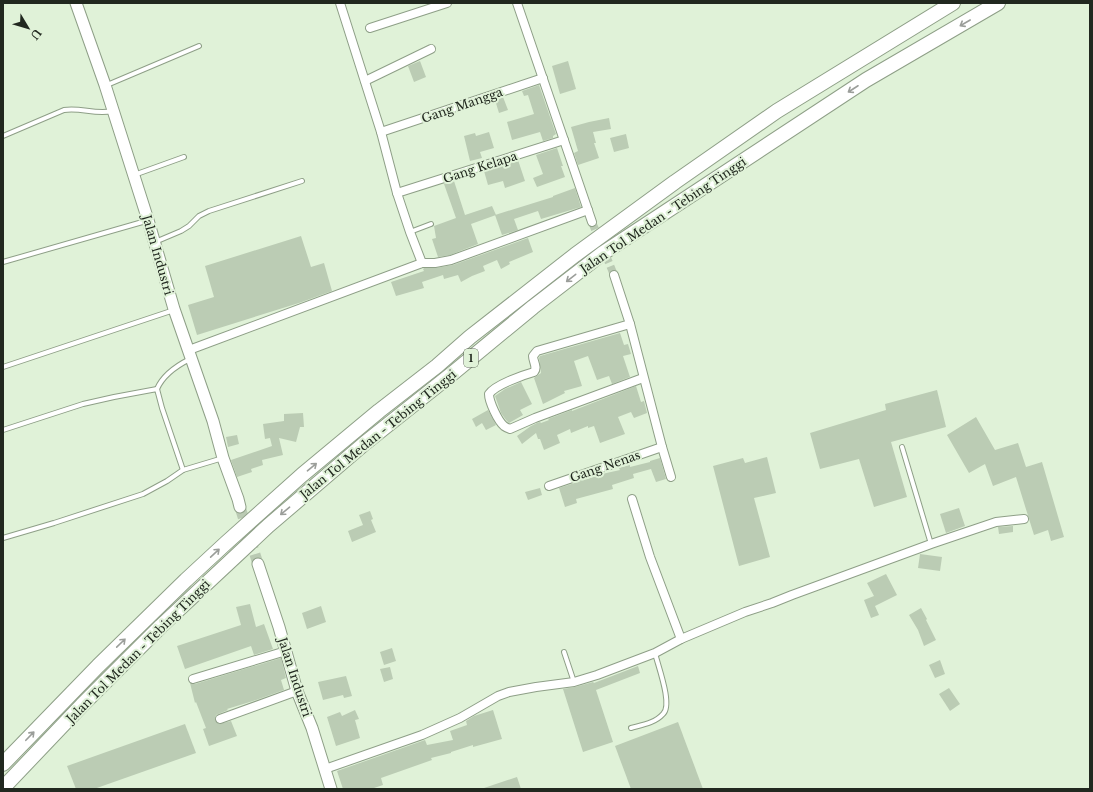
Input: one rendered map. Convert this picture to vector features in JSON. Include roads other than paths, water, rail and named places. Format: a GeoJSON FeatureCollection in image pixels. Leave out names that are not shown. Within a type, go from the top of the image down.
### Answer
{"type":"FeatureCollection","features":[{"type":"Feature","properties":{"kind":"highway","name":"1"},"geometry":{"type":"LineString","coordinates":[[3,764],[98,666],[226,543],[302,475],[379,411],[437,366],[470,337],[575,255],[675,182],[771,115],[866,55],[953,3]]}},
{"type":"Feature","properties":{"kind":"highway","name":"Jalan Tol Medan - Tebing Tinggi"},"geometry":{"type":"LineString","coordinates":[[3,788],[82,705],[166,621],[268,526],[365,443],[539,302],[603,252],[866,80],[998,3]]}},
{"type":"Feature","properties":{"kind":"street","name":"Jalan Industri"},"geometry":{"type":"LineString","coordinates":[[76,3],[105,85],[155,242],[174,309],[213,421],[223,458],[240,507]]}},
{"type":"Feature","properties":{"kind":"street"},"geometry":{"type":"LineString","coordinates":[[340,3],[381,132],[397,193],[422,263]]}},
{"type":"Feature","properties":{"kind":"street"},"geometry":{"type":"LineString","coordinates":[[370,28],[447,3]]}},
{"type":"Feature","properties":{"kind":"street"},"geometry":{"type":"LineString","coordinates":[[517,3],[592,222]]}},
{"type":"Feature","properties":{"kind":"street"},"geometry":{"type":"LineString","coordinates":[[365,82],[431,49]]}},
{"type":"Feature","properties":{"kind":"street","name":"Gang Mangga"},"geometry":{"type":"LineString","coordinates":[[381,132],[542,78]]}},
{"type":"Feature","properties":{"kind":"street","name":"Gang Kelapa"},"geometry":{"type":"LineString","coordinates":[[397,193],[564,140]]}},
{"type":"Feature","properties":{"kind":"street"},"geometry":{"type":"LineString","coordinates":[[190,354],[422,263],[435,263],[451,260],[588,210]]}},
{"type":"Feature","properties":{"kind":"street"},"geometry":{"type":"LineString","coordinates":[[614,275],[630,324],[643,378],[671,476]]}},
{"type":"Feature","properties":{"kind":"street"},"geometry":{"type":"LineString","coordinates":[[630,324],[537,351],[533,356],[536,370],[492,390],[489,394],[489,400],[500,422],[508,429],[643,378]]}},
{"type":"Feature","properties":{"kind":"street","name":"Gang Nenas"},"geometry":{"type":"LineString","coordinates":[[549,486],[662,447]]}},
{"type":"Feature","properties":{"kind":"street"},"geometry":{"type":"LineString","coordinates":[[632,499],[650,557],[681,639]]}},
{"type":"Feature","properties":{"kind":"street"},"geometry":{"type":"LineString","coordinates":[[325,769],[422,735],[460,718],[498,696],[509,692],[574,682],[655,653],[681,639],[745,612],[931,544],[996,522],[1024,519]]}},
{"type":"Feature","properties":{"kind":"street","name":"Jalan Industri"},"geometry":{"type":"LineString","coordinates":[[258,564],[277,620],[297,691],[312,728],[331,789]]}},
{"type":"Feature","properties":{"kind":"street"},"geometry":{"type":"LineString","coordinates":[[193,679],[286,651]]}},
{"type":"Feature","properties":{"kind":"street"},"geometry":{"type":"LineString","coordinates":[[220,719],[297,691]]}},
{"type":"Feature","properties":{"kind":"lane"},"geometry":{"type":"LineString","coordinates":[[105,85],[199,46]]}},
{"type":"Feature","properties":{"kind":"lane"},"geometry":{"type":"LineString","coordinates":[[3,136],[64,110],[70,109],[104,113],[112,110]]}},
{"type":"Feature","properties":{"kind":"lane"},"geometry":{"type":"LineString","coordinates":[[134,176],[184,157]]}},
{"type":"Feature","properties":{"kind":"lane"},"geometry":{"type":"LineString","coordinates":[[155,242],[181,231],[189,226],[199,216],[208,211],[302,181]]}},
{"type":"Feature","properties":{"kind":"lane"},"geometry":{"type":"LineString","coordinates":[[3,262],[148,220]]}},
{"type":"Feature","properties":{"kind":"lane"},"geometry":{"type":"LineString","coordinates":[[410,232],[431,224]]}},
{"type":"Feature","properties":{"kind":"lane"},"geometry":{"type":"LineString","coordinates":[[3,367],[174,309]]}},
{"type":"Feature","properties":{"kind":"lane"},"geometry":{"type":"LineString","coordinates":[[183,470],[157,389],[160,382],[190,354]]}},
{"type":"Feature","properties":{"kind":"lane"},"geometry":{"type":"LineString","coordinates":[[3,430],[83,404],[114,396],[157,389]]}},
{"type":"Feature","properties":{"kind":"lane"},"geometry":{"type":"LineString","coordinates":[[902,447],[931,544]]}},
{"type":"Feature","properties":{"kind":"lane"},"geometry":{"type":"LineString","coordinates":[[3,538],[143,494],[167,481],[183,470],[223,458]]}},
{"type":"Feature","properties":{"kind":"lane"},"geometry":{"type":"LineString","coordinates":[[564,652],[574,682]]}},
{"type":"Feature","properties":{"kind":"lane"},"geometry":{"type":"LineString","coordinates":[[631,728],[658,719],[666,710],[666,694],[655,653]]}},
{"type":"Feature","properties":{"kind":"tunnel"},"geometry":{"type":"LineString","coordinates":[[592,222],[614,275]]}},
{"type":"Feature","properties":{"kind":"tunnel"},"geometry":{"type":"LineString","coordinates":[[240,507],[258,564]]}}]}
